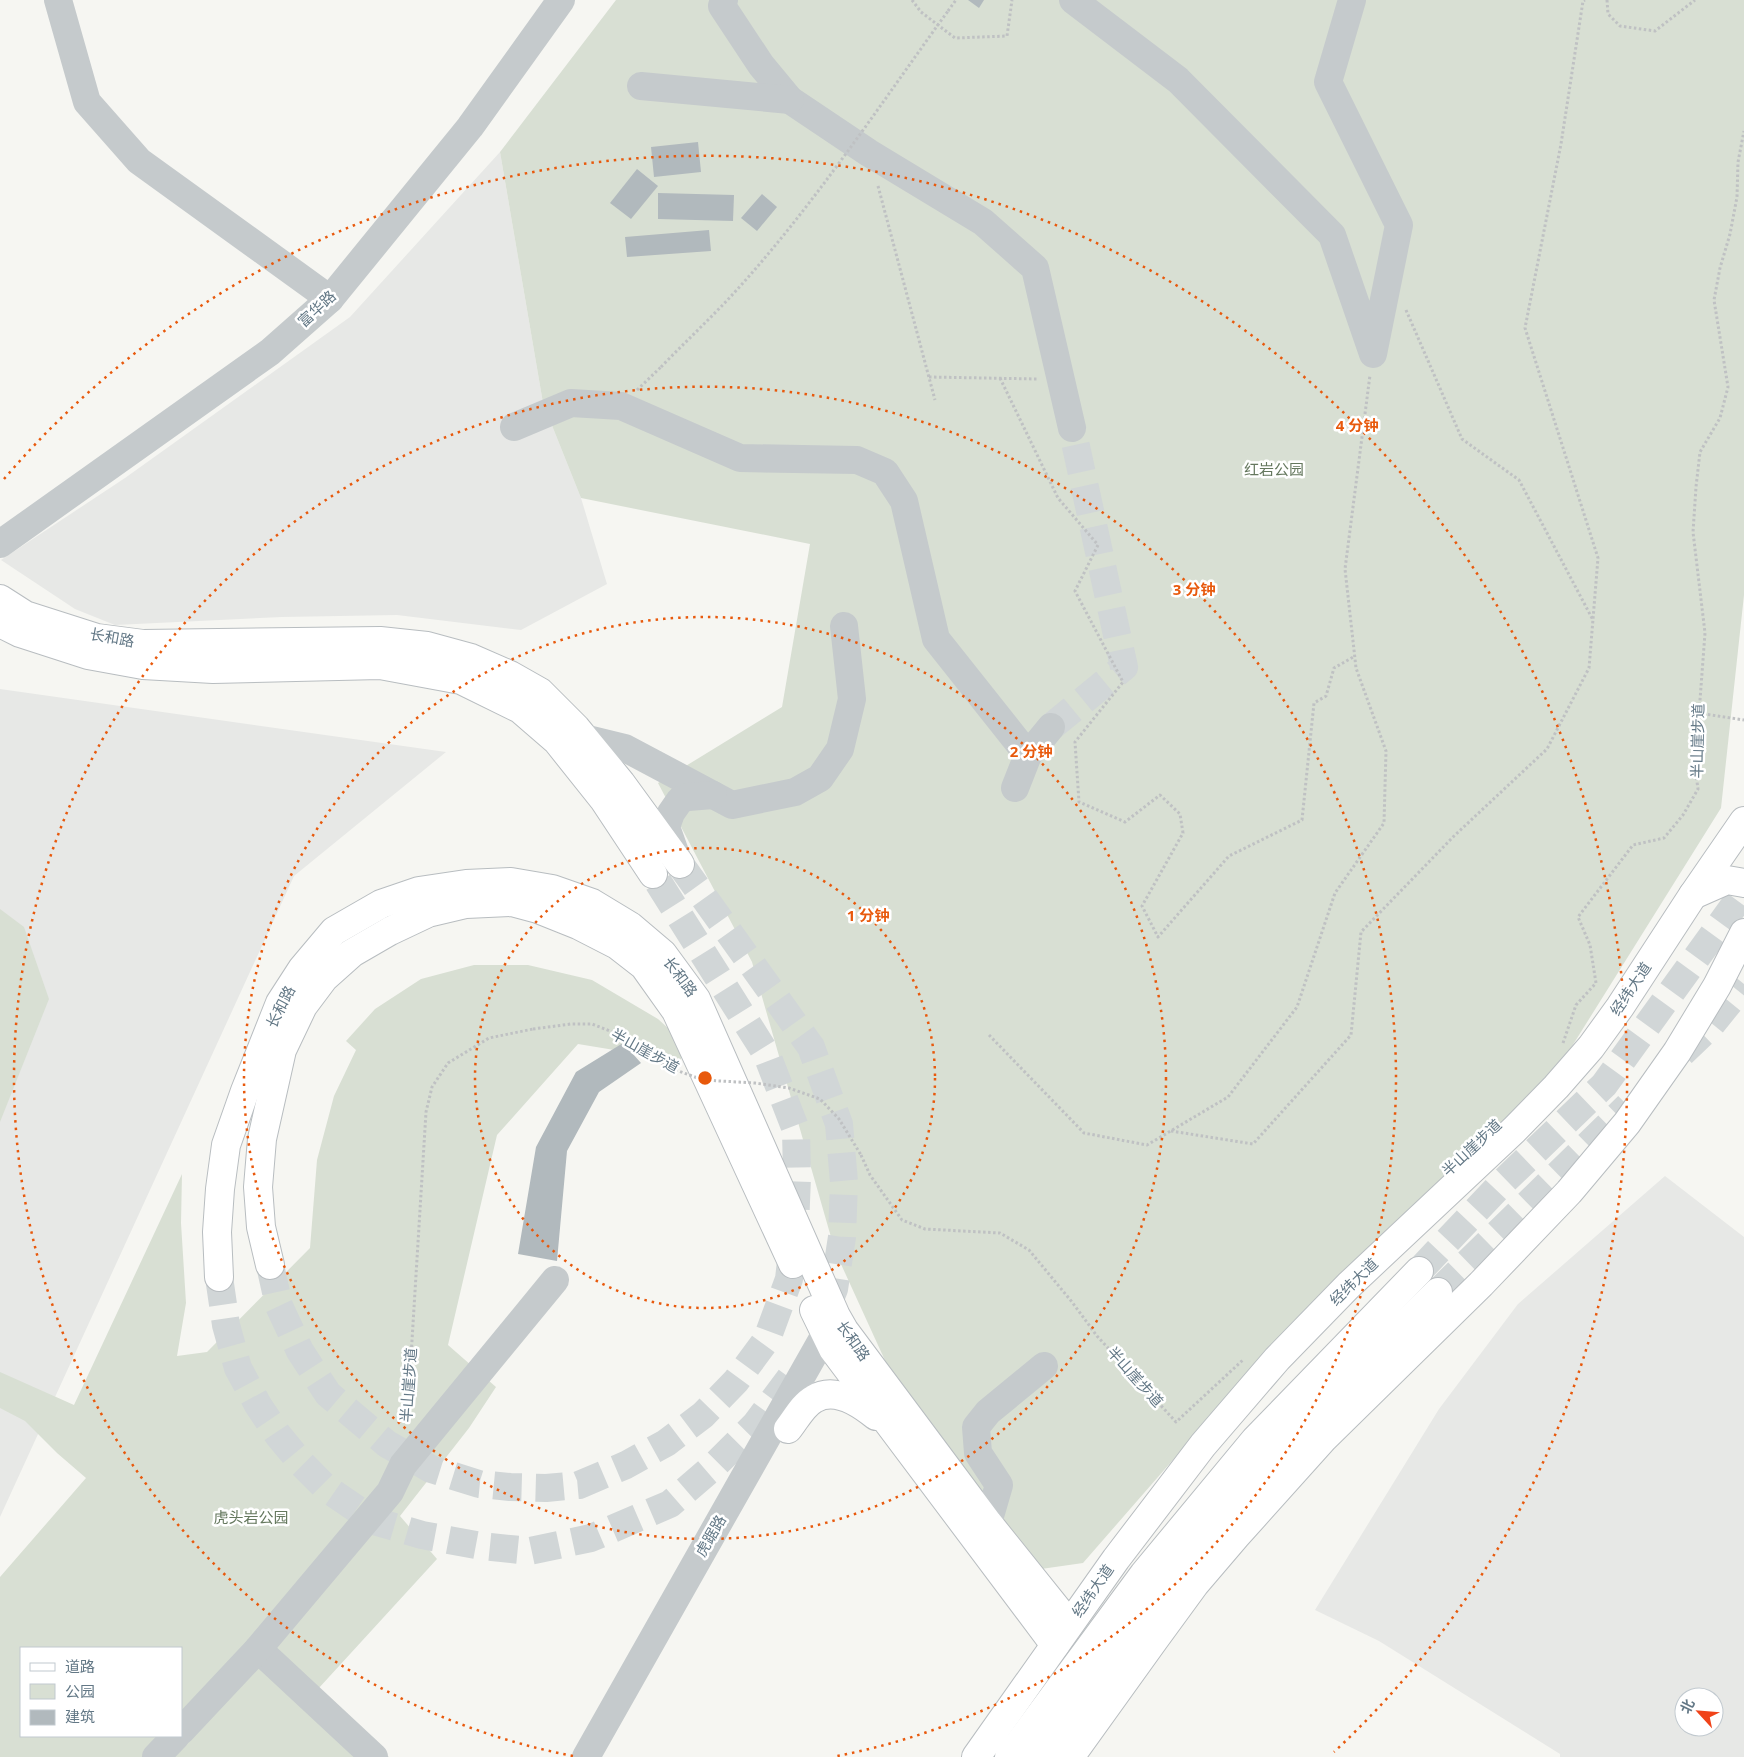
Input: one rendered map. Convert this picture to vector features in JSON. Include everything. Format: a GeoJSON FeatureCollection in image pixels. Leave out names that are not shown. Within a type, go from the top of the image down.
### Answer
{"type":"FeatureCollection","features":[{"type":"Feature","properties":{"kind":"main road","name":"长和路"},"geometry":{"type":"LineString","coordinates":[[0,599],[25,615],[97,638],[143,644],[380,641],[427,646],[471,658],[510,675],[540,692],[584,738],[621,783],[680,864]]}},
{"type":"Feature","properties":{"kind":"main road","name":"长和路"},"geometry":{"type":"LineString","coordinates":[[0,623],[20,633],[88,655],[143,665],[213,668],[380,665],[461,680],[520,709],[557,741],[604,800],[653,874]]}},
{"type":"Feature","properties":{"kind":"main road","name":"经纬大道"},"geometry":{"type":"LineString","coordinates":[[976,1757],[1116,1559],[1203,1445],[1277,1360],[1349,1286],[1514,1130],[1556,1087],[1591,1047],[1620,1007],[1744,821]]}},
{"type":"Feature","properties":{"kind":"main road"},"geometry":{"type":"LineString","coordinates":[[1693,895],[1727,880],[1744,883]]}},
{"type":"Feature","properties":{"kind":"main road","name":"长和路"},"geometry":{"type":"LineString","coordinates":[[218,1277],[217,1232],[219,1198],[226,1144],[280,1003],[302,969],[334,931],[381,904],[419,891],[466,884],[511,882],[552,889],[592,903],[630,926],[663,954],[696,999],[835,1332],[988,1523],[1062,1635]]}},
{"type":"Feature","properties":{"kind":"main road","name":"长和路"},"geometry":{"type":"LineString","coordinates":[[270,1266],[261,1227],[258,1187],[262,1139],[282,1050],[303,1006],[324,978],[352,953],[390,930],[428,913],[466,904],[512,902],[538,909],[578,925],[617,946],[644,966],[676,1011],[835,1332],[897,1437],[1062,1635]]}},
{"type":"Feature","properties":{"kind":"main road"},"geometry":{"type":"LineString","coordinates":[[1070,1757],[1195,1584],[1236,1536],[1324,1438],[1481,1284],[1569,1192],[1627,1123],[1677,1052],[1717,986],[1744,933]]}},
{"type":"Feature","properties":{"kind":"main road"},"geometry":{"type":"LineString","coordinates":[[1010,1757],[1144,1574],[1255,1440],[1419,1271]]}},
{"type":"Feature","properties":{"kind":"main road"},"geometry":{"type":"LineString","coordinates":[[1040,1757],[1162,1589],[1222,1512],[1283,1445],[1438,1292]]}},
{"type":"Feature","properties":{"kind":"main road"},"geometry":{"type":"LineString","coordinates":[[788,1429],[813,1399],[831,1394],[849,1399],[867,1409],[897,1437]]}},
{"type":"Feature","properties":{"kind":"street"},"geometry":{"type":"LineString","coordinates":[[58,0],[87,102],[139,160],[324,294]]}},
{"type":"Feature","properties":{"kind":"street","name":"富华路"},"geometry":{"type":"LineString","coordinates":[[0,520],[260,343],[324,294],[546,0]]}},
{"type":"Feature","properties":{"kind":"street","name":"富华路"},"geometry":{"type":"LineString","coordinates":[[0,544],[270,352],[324,294],[470,127],[561,0]]}},
{"type":"Feature","properties":{"kind":"street"},"geometry":{"type":"LineString","coordinates":[[724,0],[722,6],[761,65],[790,100],[869,153],[983,222],[1035,268],[1072,428]]}},
{"type":"Feature","properties":{"kind":"street"},"geometry":{"type":"LineString","coordinates":[[1072,0],[1178,80],[1332,235],[1373,354]]}},
{"type":"Feature","properties":{"kind":"street"},"geometry":{"type":"LineString","coordinates":[[1352,0],[1328,82],[1399,225],[1373,354]]}},
{"type":"Feature","properties":{"kind":"street"},"geometry":{"type":"LineString","coordinates":[[641,86],[790,100]]}},
{"type":"Feature","properties":{"kind":"street"},"geometry":{"type":"LineString","coordinates":[[514,427],[571,403],[621,406],[740,458],[857,460],[885,472],[904,502],[936,638],[1028,755]]}},
{"type":"Feature","properties":{"kind":"street"},"geometry":{"type":"LineString","coordinates":[[584,738],[626,748],[732,805],[795,792],[820,778],[840,749],[852,699],[844,626]]}},
{"type":"Feature","properties":{"kind":"street"},"geometry":{"type":"LineString","coordinates":[[1015,788],[1028,755],[1051,727]]}},
{"type":"Feature","properties":{"kind":"street"},"geometry":{"type":"LineString","coordinates":[[680,864],[666,827],[671,813],[680,800],[688,797],[713,796]]}},
{"type":"Feature","properties":{"kind":"street"},"geometry":{"type":"LineString","coordinates":[[182,1730],[258,1650],[390,1492],[404,1465],[555,1280]]}},
{"type":"Feature","properties":{"kind":"street","name":"虎踞路"},"geometry":{"type":"LineString","coordinates":[[604,1757],[788,1429],[835,1332]]}},
{"type":"Feature","properties":{"kind":"street","name":"虎踞路"},"geometry":{"type":"LineString","coordinates":[[586,1757],[835,1332]]}},
{"type":"Feature","properties":{"kind":"street"},"geometry":{"type":"LineString","coordinates":[[988,1523],[999,1485],[978,1453],[976,1427],[988,1412],[1044,1366]]}},
{"type":"Feature","properties":{"kind":"street"},"geometry":{"type":"LineString","coordinates":[[258,1650],[374,1757]]}},
{"type":"Feature","properties":{"kind":"street"},"geometry":{"type":"LineString","coordinates":[[156,1757],[175,1737]]}},
{"type":"Feature","properties":{"kind":"path"},"geometry":{"type":"LineString","coordinates":[[912,0],[922,12],[955,38],[1007,36],[1012,0]]}},
{"type":"Feature","properties":{"kind":"path"},"geometry":{"type":"LineString","coordinates":[[621,406],[733,293],[795,219],[956,0]]}},
{"type":"Feature","properties":{"kind":"path"},"geometry":{"type":"LineString","coordinates":[[1171,1131],[1253,1144],[1351,1035],[1361,932],[1454,836],[1547,749],[1589,668],[1598,558],[1525,328],[1561,144],[1584,0]]}},
{"type":"Feature","properties":{"kind":"path"},"geometry":{"type":"LineString","coordinates":[[1607,0],[1608,14],[1620,26],[1655,31],[1695,0]]}},
{"type":"Feature","properties":{"kind":"path","name":"半山崖步道"},"geometry":{"type":"LineString","coordinates":[[1561,1048],[1576,1005],[1596,983],[1590,945],[1578,916],[1633,846],[1664,838],[1683,815],[1698,789],[1695,767],[1705,633],[1692,532],[1700,452],[1720,418],[1728,387],[1714,300],[1735,206],[1738,162],[1744,131]]}},
{"type":"Feature","properties":{"kind":"path"},"geometry":{"type":"LineString","coordinates":[[869,153],[935,400]]}},
{"type":"Feature","properties":{"kind":"path"},"geometry":{"type":"LineString","coordinates":[[1405,306],[1462,439],[1518,480],[1593,621]]}},
{"type":"Feature","properties":{"kind":"path"},"geometry":{"type":"LineString","coordinates":[[989,1035],[1084,1134],[1147,1145],[1228,1097],[1297,1007],[1335,893],[1384,823],[1386,751],[1356,668],[1345,569],[1373,354]]}},
{"type":"Feature","properties":{"kind":"path"},"geometry":{"type":"LineString","coordinates":[[929,377],[1061,379]]}},
{"type":"Feature","properties":{"kind":"path"},"geometry":{"type":"LineString","coordinates":[[1000,378],[1058,498],[1098,545],[1075,591],[1123,682],[1074,742],[1079,802],[1125,822],[1160,795],[1180,814],[1183,834],[1142,906],[1158,937],[1228,856],[1302,820],[1314,703],[1326,696],[1334,668],[1355,656]]}},
{"type":"Feature","properties":{"kind":"path"},"geometry":{"type":"LineString","coordinates":[[1698,714],[1744,720]]}},
{"type":"Feature","properties":{"kind":"path","name":"半山崖步道"},"geometry":{"type":"LineString","coordinates":[[407,1428],[426,1112],[432,1087],[448,1063],[489,1038],[533,1028],[571,1024],[592,1024],[615,1033],[665,1066],[703,1080],[772,1085],[789,1088],[820,1099],[839,1119],[861,1155],[870,1175],[902,1220],[925,1229],[1000,1233],[1029,1250],[1097,1336],[1176,1422],[1247,1356]]}},
{"type":"Feature","properties":{"kind":"shaded area"},"geometry":{"type":"Polygon","coordinates":[[[500,152],[543,403],[581,498],[607,584],[521,630],[397,615],[282,617],[115,625],[75,609],[1,560],[125,478],[350,317],[500,152]]]}},
{"type":"Feature","properties":{"kind":"shaded area"},"geometry":{"type":"Polygon","coordinates":[[[0,689],[446,752],[294,876],[0,1517],[0,689]]]}},
{"type":"Feature","properties":{"kind":"shaded area"},"geometry":{"type":"Polygon","coordinates":[[[1665,1176],[1744,1237],[1744,1757],[1560,1757],[1560,1754],[1379,1641],[1315,1610],[1439,1409],[1518,1304],[1665,1176]]]}},
{"type":"Feature","properties":{"kind":"green space","name":"红岩公园"},"geometry":{"type":"Polygon","coordinates":[[[616,0],[1744,0],[1744,595],[1721,808],[1539,1099],[1280,1337],[1083,1563],[1041,1569],[888,1367],[835,1251],[752,962],[658,783],[782,707],[810,544],[581,498],[543,403],[500,152],[616,0]]]}},
{"type":"Feature","properties":{"kind":"green space"},"geometry":{"type":"Polygon","coordinates":[[[0,909],[24,927],[49,999],[0,1122],[0,909]]]}},
{"type":"Feature","properties":{"kind":"green space","name":"虎头岩公园"},"geometry":{"type":"Polygon","coordinates":[[[474,965],[528,965],[592,980],[658,1019],[681,1040],[681,1061],[578,1044],[497,1135],[448,1345],[496,1387],[469,1428],[400,1516],[437,1559],[318,1689],[389,1757],[0,1757],[0,1577],[86,1478],[57,1453],[25,1421],[0,1408],[0,1372],[74,1405],[182,1174],[181,1223],[186,1303],[177,1356],[207,1352],[310,1248],[317,1160],[334,1096],[356,1050],[346,1041],[375,1009],[421,979],[474,965]]]}},
{"type":"Feature","properties":{"kind":"building"},"geometry":{"type":"Polygon","coordinates":[[[968,0],[984,0],[979,8],[968,0]]]}},
{"type":"Feature","properties":{"kind":"building"},"geometry":{"type":"Polygon","coordinates":[[[698,142],[701,172],[654,177],[651,147],[698,142]]]}},
{"type":"Feature","properties":{"kind":"building"},"geometry":{"type":"Polygon","coordinates":[[[637,169],[658,186],[631,219],[610,203],[637,169]]]}},
{"type":"Feature","properties":{"kind":"building"},"geometry":{"type":"Polygon","coordinates":[[[658,193],[734,195],[733,221],[658,219],[658,193]]]}},
{"type":"Feature","properties":{"kind":"building"},"geometry":{"type":"Polygon","coordinates":[[[762,194],[777,207],[757,231],[741,218],[762,194]]]}},
{"type":"Feature","properties":{"kind":"building"},"geometry":{"type":"Polygon","coordinates":[[[709,230],[711,251],[627,257],[625,237],[709,230]]]}},
{"type":"Feature","properties":{"kind":"building"},"geometry":{"type":"Polygon","coordinates":[[[623,1043],[641,1063],[599,1092],[567,1151],[557,1261],[518,1254],[536,1147],[576,1072],[623,1043]]]}},
{"type":"Feature","properties":{"kind":"tunnel"},"geometry":{"type":"LineString","coordinates":[[1051,727],[1124,667],[1072,428]]}},
{"type":"Feature","properties":{"kind":"tunnel"},"geometry":{"type":"LineString","coordinates":[[680,864],[811,1047],[839,1124],[844,1182],[842,1237],[834,1289],[823,1316]]}},
{"type":"Feature","properties":{"kind":"tunnel"},"geometry":{"type":"LineString","coordinates":[[270,1265],[279,1306],[300,1351],[328,1394],[387,1444],[431,1469],[479,1484],[546,1488],[579,1485],[626,1465],[666,1443],[703,1415],[736,1381],[767,1339],[789,1279],[795,1227],[796,1130],[767,1055],[653,874]]}},
{"type":"Feature","properties":{"kind":"tunnel"},"geometry":{"type":"LineString","coordinates":[[1419,1271],[1502,1183],[1604,1085],[1744,892]]}},
{"type":"Feature","properties":{"kind":"tunnel"},"geometry":{"type":"LineString","coordinates":[[1682,1053],[1710,1026],[1744,984]]}},
{"type":"Feature","properties":{"kind":"tunnel"},"geometry":{"type":"LineString","coordinates":[[1438,1292],[1628,1106]]}},
{"type":"Feature","properties":{"kind":"tunnel"},"geometry":{"type":"LineString","coordinates":[[219,1277],[226,1325],[238,1368],[258,1405],[278,1435],[302,1464],[326,1488],[374,1521],[422,1535],[481,1546],[530,1551],[591,1538],[670,1504],[714,1466],[755,1425],[790,1378]]}}]}
